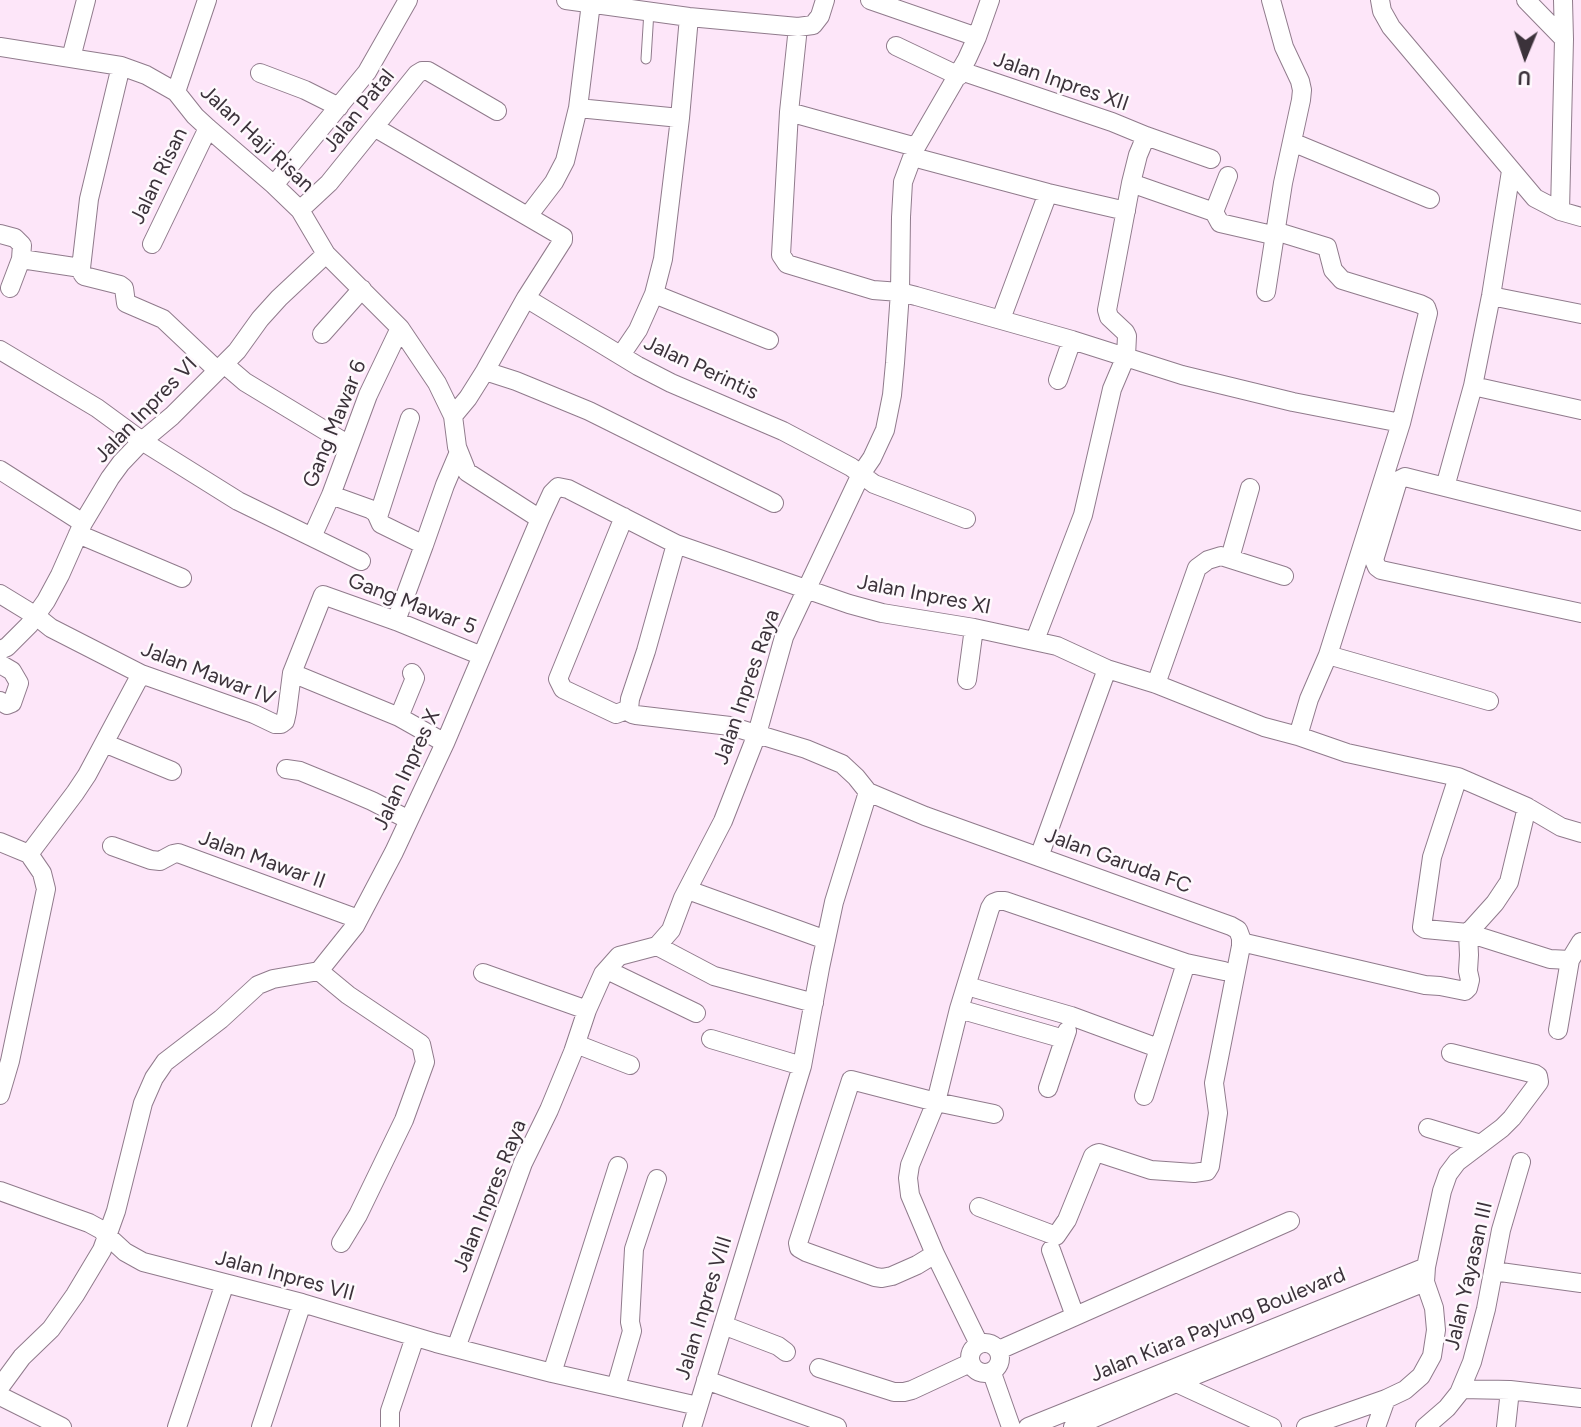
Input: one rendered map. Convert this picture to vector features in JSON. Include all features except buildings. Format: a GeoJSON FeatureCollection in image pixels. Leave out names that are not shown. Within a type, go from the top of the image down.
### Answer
{"type":"FeatureCollection","features":[{"type":"Feature","properties":{"kind":"street"},"geometry":{"type":"LineString","coordinates":[[71,58],[86,0]]}},
{"type":"Feature","properties":{"kind":"street"},"geometry":{"type":"LineString","coordinates":[[176,92],[207,0]]}},
{"type":"Feature","properties":{"kind":"street"},"geometry":{"type":"LineString","coordinates":[[274,185],[367,72],[408,0]]}},
{"type":"Feature","properties":{"kind":"street"},"geometry":{"type":"LineString","coordinates":[[566,0],[649,6],[689,17],[798,27],[813,25],[820,16],[825,0]]}},
{"type":"Feature","properties":{"kind":"street"},"geometry":{"type":"LineString","coordinates":[[870,0],[977,37]]}},
{"type":"Feature","properties":{"kind":"street","name":"Jalan Inpres Raya"},"geometry":{"type":"LineString","coordinates":[[456,1348],[523,1163],[550,1110],[603,974],[619,956],[657,946],[671,930],[723,821],[757,734],[784,638],[884,430],[892,395],[900,292],[903,182],[914,152],[960,74],[990,0]]}},
{"type":"Feature","properties":{"kind":"street"},"geometry":{"type":"LineString","coordinates":[[1266,292],[1302,90],[1284,47],[1271,0]]}},
{"type":"Feature","properties":{"kind":"street"},"geometry":{"type":"LineString","coordinates":[[1380,0],[1382,11],[1391,27],[1535,198],[1560,211],[1581,217]]}},
{"type":"Feature","properties":{"kind":"street"},"geometry":{"type":"LineString","coordinates":[[1526,0],[1564,40]]}},
{"type":"Feature","properties":{"kind":"street"},"geometry":{"type":"LineString","coordinates":[[1560,211],[1563,0]]}},
{"type":"Feature","properties":{"kind":"street"},"geometry":{"type":"LineString","coordinates":[[528,216],[554,182],[565,161],[578,108],[591,3]]}},
{"type":"Feature","properties":{"kind":"street"},"geometry":{"type":"LineString","coordinates":[[621,355],[638,330],[654,293],[666,239],[689,17]]}},
{"type":"Feature","properties":{"kind":"street"},"geometry":{"type":"LineString","coordinates":[[798,27],[789,112],[781,255],[787,264],[873,290],[900,292],[1001,319],[1182,375],[1293,402],[1401,423]]}},
{"type":"Feature","properties":{"kind":"street","name":"Jalan Inpres XII"},"geometry":{"type":"LineString","coordinates":[[896,46],[960,74],[1112,122],[1211,159]]}},
{"type":"Feature","properties":{"kind":"street","name":"Jalan Haji Risan"},"geometry":{"type":"LineString","coordinates":[[0,47],[121,66],[146,75],[176,92],[208,128],[300,210],[326,254],[400,328],[437,383],[453,416],[459,452],[467,472],[540,519]]}},
{"type":"Feature","properties":{"kind":"street"},"geometry":{"type":"LineString","coordinates":[[121,66],[89,199],[81,268],[84,276],[120,285],[124,288],[126,303],[163,319],[175,332],[220,367],[349,445]]}},
{"type":"Feature","properties":{"kind":"street","name":"Jalan Patal"},"geometry":{"type":"LineString","coordinates":[[300,210],[329,183],[422,71],[428,71],[497,111]]}},
{"type":"Feature","properties":{"kind":"street"},"geometry":{"type":"LineString","coordinates":[[260,74],[305,90],[340,107]]}},
{"type":"Feature","properties":{"kind":"street"},"geometry":{"type":"LineString","coordinates":[[578,108],[680,118]]}},
{"type":"Feature","properties":{"kind":"street"},"geometry":{"type":"LineString","coordinates":[[789,112],[1048,193],[1126,211]]}},
{"type":"Feature","properties":{"kind":"street"},"geometry":{"type":"LineString","coordinates":[[374,127],[563,237],[485,371],[453,416]]}},
{"type":"Feature","properties":{"kind":"street","name":"Jalan Risan"},"geometry":{"type":"LineString","coordinates":[[152,244],[208,128]]}},
{"type":"Feature","properties":{"kind":"street"},"geometry":{"type":"LineString","coordinates":[[1035,640],[1083,515],[1112,389],[1126,356],[1127,336],[1109,317],[1107,310],[1131,183],[1146,136]]}},
{"type":"Feature","properties":{"kind":"street"},"geometry":{"type":"LineString","coordinates":[[1292,142],[1430,199]]}},
{"type":"Feature","properties":{"kind":"street"},"geometry":{"type":"LineString","coordinates":[[1445,487],[1473,387],[1511,172]]}},
{"type":"Feature","properties":{"kind":"street"},"geometry":{"type":"LineString","coordinates":[[1214,212],[1227,176]]}},
{"type":"Feature","properties":{"kind":"street"},"geometry":{"type":"LineString","coordinates":[[1131,183],[1214,212],[1220,223],[1268,234],[1275,230],[1327,247],[1333,270],[1342,279],[1420,304],[1426,307],[1428,313],[1401,423],[1328,654],[1309,699],[1298,736]]}},
{"type":"Feature","properties":{"kind":"street"},"geometry":{"type":"LineString","coordinates":[[1001,319],[1048,193]]}},
{"type":"Feature","properties":{"kind":"street"},"geometry":{"type":"LineString","coordinates":[[0,233],[15,238],[22,245],[21,259],[10,288]]}},
{"type":"Feature","properties":{"kind":"street","name":"Jalan Inpres VI"},"geometry":{"type":"LineString","coordinates":[[0,650],[12,642],[36,616],[110,478],[142,441],[172,416],[237,351],[279,298],[326,254]]}},
{"type":"Feature","properties":{"kind":"street"},"geometry":{"type":"LineString","coordinates":[[21,259],[81,268]]}},
{"type":"Feature","properties":{"kind":"street"},"geometry":{"type":"LineString","coordinates":[[322,334],[362,289]]}},
{"type":"Feature","properties":{"kind":"street"},"geometry":{"type":"LineString","coordinates":[[654,293],[769,340]]}},
{"type":"Feature","properties":{"kind":"street"},"geometry":{"type":"LineString","coordinates":[[1491,296],[1581,314]]}},
{"type":"Feature","properties":{"kind":"street","name":"Jalan Perintis"},"geometry":{"type":"LineString","coordinates":[[526,298],[671,383],[783,431],[851,467],[874,484],[966,519]]}},
{"type":"Feature","properties":{"kind":"street","name":"Gang Mawar 6"},"geometry":{"type":"LineString","coordinates":[[312,537],[331,495],[368,395],[400,328]]}},
{"type":"Feature","properties":{"kind":"street"},"geometry":{"type":"LineString","coordinates":[[1058,380],[1072,340]]}},
{"type":"Feature","properties":{"kind":"street"},"geometry":{"type":"LineString","coordinates":[[0,351],[97,408],[142,441],[238,501],[361,561]]}},
{"type":"Feature","properties":{"kind":"street"},"geometry":{"type":"LineString","coordinates":[[485,371],[589,411],[774,503]]}},
{"type":"Feature","properties":{"kind":"street"},"geometry":{"type":"LineString","coordinates":[[1473,387],[1581,410]]}},
{"type":"Feature","properties":{"kind":"street"},"geometry":{"type":"LineString","coordinates":[[378,517],[410,418]]}},
{"type":"Feature","properties":{"kind":"street"},"geometry":{"type":"LineString","coordinates":[[397,621],[459,452]]}},
{"type":"Feature","properties":{"kind":"street"},"geometry":{"type":"LineString","coordinates":[[0,470],[81,528],[182,578]]}},
{"type":"Feature","properties":{"kind":"street"},"geometry":{"type":"LineString","coordinates":[[1581,520],[1405,477],[1399,480],[1374,560],[1377,568],[1394,573],[1581,613]]}},
{"type":"Feature","properties":{"kind":"street","name":"Jalan Inpres X"},"geometry":{"type":"LineString","coordinates":[[319,971],[355,926],[408,820],[445,743],[552,492],[558,487],[568,489],[676,544],[807,589]]}},
{"type":"Feature","properties":{"kind":"street"},"geometry":{"type":"LineString","coordinates":[[1230,558],[1250,488]]}},
{"type":"Feature","properties":{"kind":"street"},"geometry":{"type":"LineString","coordinates":[[331,495],[370,509],[381,524],[424,545]]}},
{"type":"Feature","properties":{"kind":"street","name":"Jalan Garuda FC"},"geometry":{"type":"LineString","coordinates":[[624,517],[558,679],[563,689],[616,714],[629,709],[636,715],[730,726],[806,749],[842,764],[867,792],[925,816],[1231,926],[1238,930],[1241,942]]}},
{"type":"Feature","properties":{"kind":"street"},"geometry":{"type":"LineString","coordinates":[[629,709],[629,699],[646,651],[676,544]]}},
{"type":"Feature","properties":{"kind":"street"},"geometry":{"type":"LineString","coordinates":[[1156,684],[1197,568],[1220,556],[1284,576]]}},
{"type":"Feature","properties":{"kind":"street"},"geometry":{"type":"LineString","coordinates":[[1353,576],[1581,625]]}},
{"type":"Feature","properties":{"kind":"street","name":"Jalan Inpres XI"},"geometry":{"type":"LineString","coordinates":[[807,589],[882,613],[974,628],[1057,646],[1107,669],[1156,684],[1264,727],[1347,753],[1458,777],[1527,807],[1561,827],[1581,833]]}},
{"type":"Feature","properties":{"kind":"street","name":"Jalan Mawar IV"},"geometry":{"type":"LineString","coordinates":[[0,594],[51,628],[141,674],[275,724],[285,721],[292,673],[399,717],[445,743]]}},
{"type":"Feature","properties":{"kind":"street","name":"Gang Mawar 5"},"geometry":{"type":"LineString","coordinates":[[292,673],[323,595],[397,621],[482,656]]}},
{"type":"Feature","properties":{"kind":"street"},"geometry":{"type":"LineString","coordinates":[[967,680],[974,628]]}},
{"type":"Feature","properties":{"kind":"street"},"geometry":{"type":"LineString","coordinates":[[1328,654],[1489,701]]}},
{"type":"Feature","properties":{"kind":"street"},"geometry":{"type":"LineString","coordinates":[[0,664],[12,671],[19,683],[12,703],[7,705],[0,701]]}},
{"type":"Feature","properties":{"kind":"street"},"geometry":{"type":"LineString","coordinates":[[1039,857],[1107,669]]}},
{"type":"Feature","properties":{"kind":"street"},"geometry":{"type":"LineString","coordinates":[[399,717],[415,678],[412,673]]}},
{"type":"Feature","properties":{"kind":"street"},"geometry":{"type":"LineString","coordinates":[[29,854],[75,793],[141,674]]}},
{"type":"Feature","properties":{"kind":"street"},"geometry":{"type":"LineString","coordinates":[[104,743],[172,771]]}},
{"type":"Feature","properties":{"kind":"street"},"geometry":{"type":"LineString","coordinates":[[286,769],[300,771],[408,820]]}},
{"type":"Feature","properties":{"kind":"street"},"geometry":{"type":"LineString","coordinates":[[1458,777],[1432,858],[1422,925],[1424,929],[1468,933],[1550,959],[1570,960]]}},
{"type":"Feature","properties":{"kind":"street","name":"Jalan Inpres VIII"},"geometry":{"type":"LineString","coordinates":[[456,1348],[698,1406],[802,1066],[834,902],[867,792]]}},
{"type":"Feature","properties":{"kind":"street"},"geometry":{"type":"LineString","coordinates":[[979,1207],[1056,1236],[1068,1220],[1096,1154],[1151,1170],[1201,1173],[1207,1171],[1210,1167],[1218,1113],[1214,1083],[1241,942],[1425,985],[1465,990],[1468,988],[1468,933],[1495,902],[1508,882],[1527,807]]}},
{"type":"Feature","properties":{"kind":"street"},"geometry":{"type":"LineString","coordinates":[[0,842],[29,854],[42,873],[46,889],[5,1057],[0,1095]]}},
{"type":"Feature","properties":{"kind":"street","name":"Jalan Mawar II"},"geometry":{"type":"LineString","coordinates":[[112,846],[160,861],[178,853],[358,919]]}},
{"type":"Feature","properties":{"kind":"street"},"geometry":{"type":"LineString","coordinates":[[688,890],[826,940]]}},
{"type":"Feature","properties":{"kind":"street"},"geometry":{"type":"LineString","coordinates":[[979,1344],[935,1254],[910,1195],[908,1178],[936,1101],[959,1009],[989,908],[993,903],[1005,901],[1186,962],[1224,971]]}},
{"type":"Feature","properties":{"kind":"street"},"geometry":{"type":"LineString","coordinates":[[1558,1030],[1570,960],[1581,942]]}},
{"type":"Feature","properties":{"kind":"street"},"geometry":{"type":"LineString","coordinates":[[657,946],[714,976],[814,1003]]}},
{"type":"Feature","properties":{"kind":"street"},"geometry":{"type":"LineString","coordinates":[[1144,1096],[1186,962]]}},
{"type":"Feature","properties":{"kind":"street"},"geometry":{"type":"LineString","coordinates":[[607,970],[696,1013]]}},
{"type":"Feature","properties":{"kind":"street"},"geometry":{"type":"LineString","coordinates":[[0,1387],[22,1357],[51,1329],[96,1262],[108,1237],[143,1103],[154,1078],[165,1062],[221,1019],[258,985],[273,979],[319,971],[348,995],[421,1044],[425,1062],[404,1120],[358,1215],[341,1242]]}},
{"type":"Feature","properties":{"kind":"street"},"geometry":{"type":"LineString","coordinates":[[483,973],[587,1010]]}},
{"type":"Feature","properties":{"kind":"street"},"geometry":{"type":"LineString","coordinates":[[967,986],[1071,1016],[1158,1048]]}},
{"type":"Feature","properties":{"kind":"street"},"geometry":{"type":"LineString","coordinates":[[959,1009],[1064,1040]]}},
{"type":"Feature","properties":{"kind":"street"},"geometry":{"type":"LineString","coordinates":[[1048,1087],[1071,1016]]}},
{"type":"Feature","properties":{"kind":"street"},"geometry":{"type":"LineString","coordinates":[[711,1039],[802,1066]]}},
{"type":"Feature","properties":{"kind":"street"},"geometry":{"type":"LineString","coordinates":[[576,1044],[630,1065]]}},
{"type":"Feature","properties":{"kind":"street"},"geometry":{"type":"LineString","coordinates":[[1306,1427],[1386,1399],[1405,1390],[1421,1376],[1432,1356],[1436,1330],[1426,1274],[1442,1191],[1448,1174],[1457,1162],[1512,1118],[1539,1082],[1538,1076],[1451,1053]]}},
{"type":"Feature","properties":{"kind":"street"},"geometry":{"type":"LineString","coordinates":[[935,1254],[917,1265],[882,1278],[799,1248],[798,1243],[851,1080],[994,1114]]}},
{"type":"Feature","properties":{"kind":"street"},"geometry":{"type":"LineString","coordinates":[[1428,1128],[1481,1144]]}},
{"type":"Feature","properties":{"kind":"street","name":"Jalan Yayasan III"},"geometry":{"type":"LineString","coordinates":[[1425,1427],[1447,1408],[1461,1389],[1472,1362],[1501,1230],[1521,1162]]}},
{"type":"Feature","properties":{"kind":"street"},"geometry":{"type":"LineString","coordinates":[[552,1373],[618,1166]]}},
{"type":"Feature","properties":{"kind":"street"},"geometry":{"type":"LineString","coordinates":[[616,1387],[632,1331],[630,1322],[634,1249],[657,1180]]}},
{"type":"Feature","properties":{"kind":"street"},"geometry":{"type":"LineString","coordinates":[[0,1191],[89,1223],[108,1237]]}},
{"type":"Feature","properties":{"kind":"street"},"geometry":{"type":"LineString","coordinates":[[999,1350],[1290,1221]]}},
{"type":"Feature","properties":{"kind":"street","name":"Jalan Inpres VII"},"geometry":{"type":"LineString","coordinates":[[108,1237],[125,1252],[143,1262],[302,1303],[456,1348]]}},
{"type":"Feature","properties":{"kind":"street"},"geometry":{"type":"LineString","coordinates":[[1051,1250],[1075,1316]]}},
{"type":"Feature","properties":{"kind":"street"},"geometry":{"type":"LineString","coordinates":[[1493,1271],[1581,1283]]}},
{"type":"Feature","properties":{"kind":"street","name":"Jalan Kiara Payung Boulevard"},"geometry":{"type":"LineString","coordinates":[[1028,1427],[1056,1422],[1158,1373],[1426,1274]]}},
{"type":"Feature","properties":{"kind":"street","name":"Jalan Kiara Payung Boulevard"},"geometry":{"type":"LineString","coordinates":[[1073,1427],[1426,1274]]}},
{"type":"Feature","properties":{"kind":"street"},"geometry":{"type":"LineString","coordinates":[[177,1427],[225,1283]]}},
{"type":"Feature","properties":{"kind":"street"},"geometry":{"type":"LineString","coordinates":[[261,1427],[302,1303]]}},
{"type":"Feature","properties":{"kind":"street"},"geometry":{"type":"LineString","coordinates":[[723,1325],[778,1346],[786,1352]]}},
{"type":"Feature","properties":{"kind":"street"},"geometry":{"type":"LineString","coordinates":[[390,1427],[390,1411],[415,1337]]}},
{"type":"Feature","properties":{"kind":"street"},"geometry":{"type":"LineString","coordinates":[[979,1344],[993,1345],[999,1350],[999,1367],[992,1373],[975,1371],[970,1363],[973,1349],[979,1344]]}},
{"type":"Feature","properties":{"kind":"street"},"geometry":{"type":"LineString","coordinates":[[820,1368],[894,1392],[904,1392],[970,1363]]}},
{"type":"Feature","properties":{"kind":"street"},"geometry":{"type":"LineString","coordinates":[[992,1373],[1010,1427]]}},
{"type":"Feature","properties":{"kind":"street"},"geometry":{"type":"LineString","coordinates":[[1158,1373],[1272,1427]]}},
{"type":"Feature","properties":{"kind":"street"},"geometry":{"type":"LineString","coordinates":[[706,1380],[837,1427]]}},
{"type":"Feature","properties":{"kind":"street"},"geometry":{"type":"LineString","coordinates":[[1461,1389],[1510,1390],[1581,1398]]}},
{"type":"Feature","properties":{"kind":"street"},"geometry":{"type":"LineString","coordinates":[[1506,1427],[1510,1390]]}},
{"type":"Feature","properties":{"kind":"street"},"geometry":{"type":"LineString","coordinates":[[0,1396],[62,1427]]}},
{"type":"Feature","properties":{"kind":"street"},"geometry":{"type":"LineString","coordinates":[[1376,1427],[1386,1399]]}},
{"type":"Feature","properties":{"kind":"street"},"geometry":{"type":"LineString","coordinates":[[692,1427],[698,1406]]}},
{"type":"Feature","properties":{"kind":"lane"},"geometry":{"type":"LineString","coordinates":[[646,59],[649,6]]}}]}
